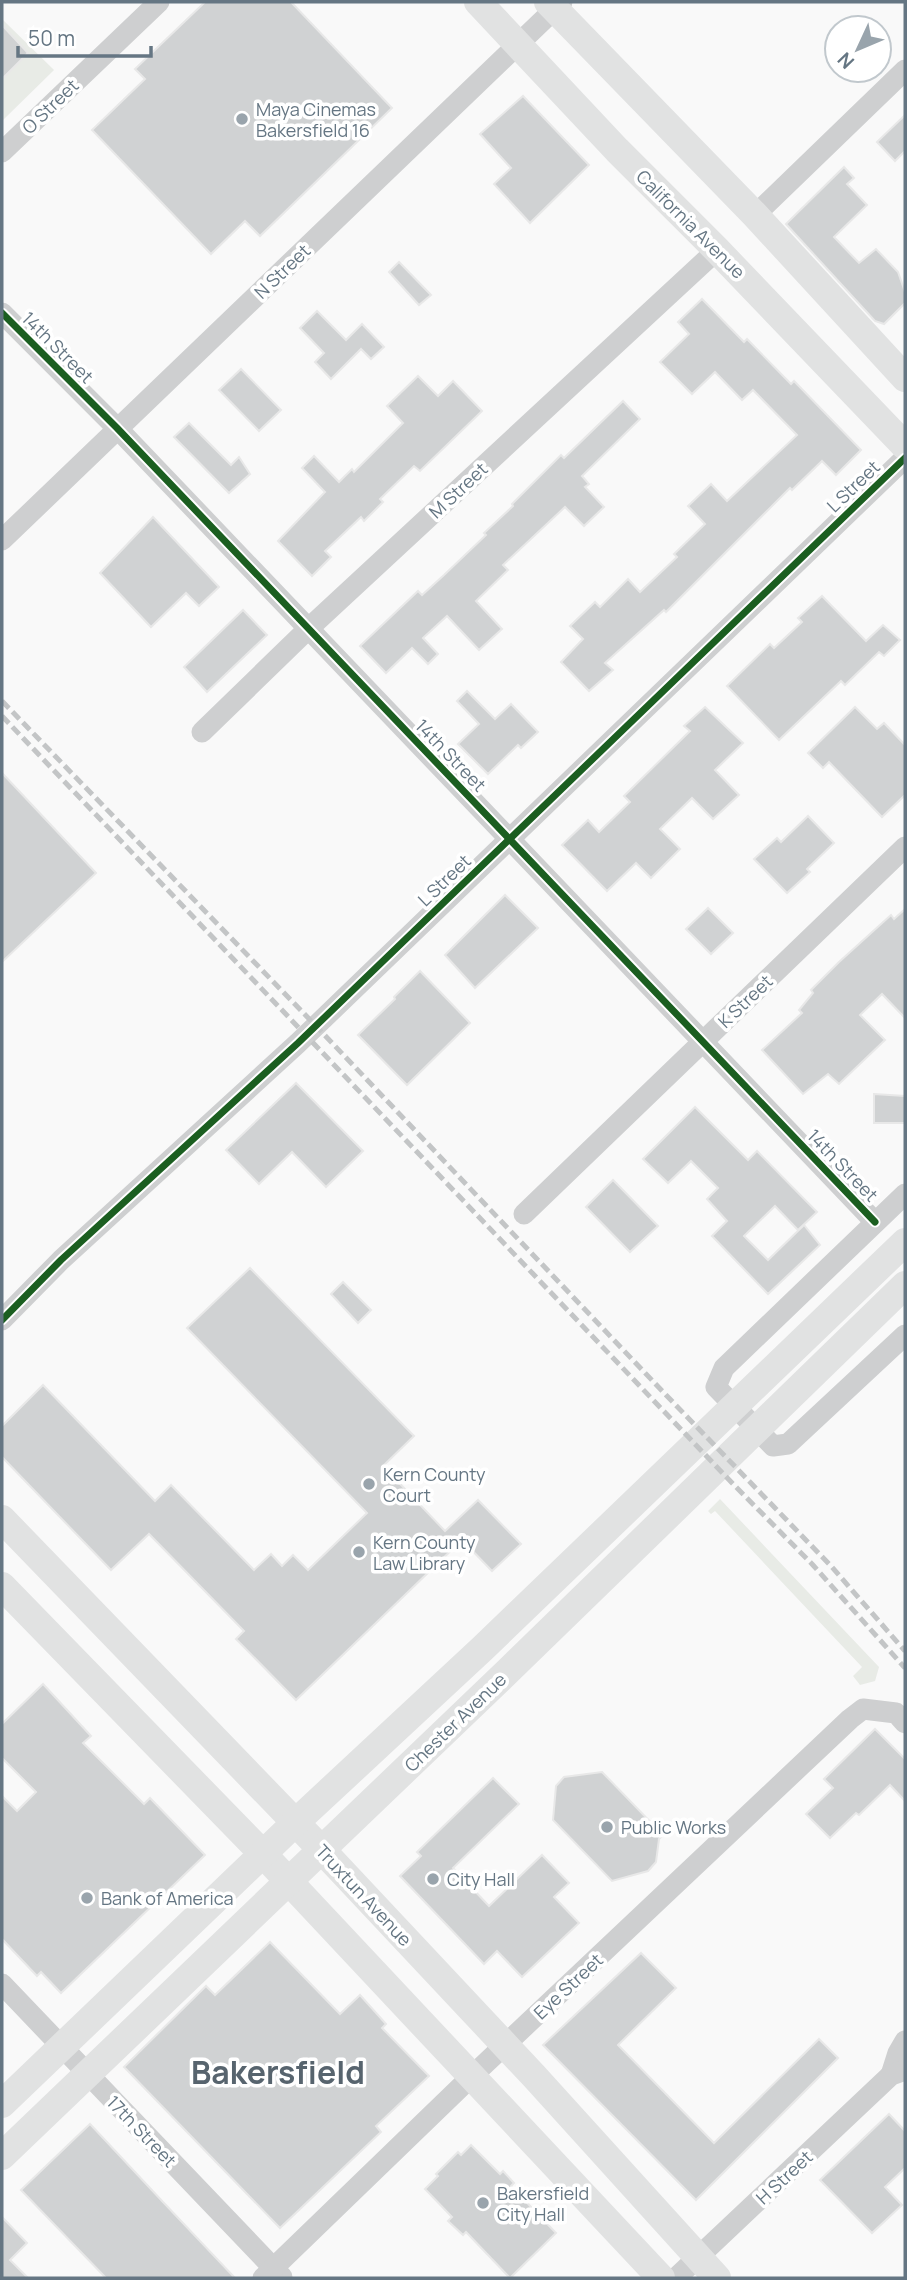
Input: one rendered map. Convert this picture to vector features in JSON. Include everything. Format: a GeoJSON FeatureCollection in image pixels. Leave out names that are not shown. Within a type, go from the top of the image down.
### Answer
{"type":"FeatureCollection","features":[{"type":"Feature","properties":{"kind":"main road","name":"California Avenue"},"geometry":{"type":"LineString","coordinates":[[478,2],[617,150],[905,446]]}},
{"type":"Feature","properties":{"kind":"main road"},"geometry":{"type":"LineString","coordinates":[[555,4],[905,378]]}},
{"type":"Feature","properties":{"kind":"main road","name":"Chester Avenue"},"geometry":{"type":"LineString","coordinates":[[2,2104],[296,1822],[483,1648],[905,1242]]}},
{"type":"Feature","properties":{"kind":"main road","name":"Chester Avenue"},"geometry":{"type":"LineString","coordinates":[[2,2156],[905,1285]]}},
{"type":"Feature","properties":{"kind":"main road","name":"Truxtun Avenue"},"geometry":{"type":"LineString","coordinates":[[2,1519],[296,1822],[708,2269]]}},
{"type":"Feature","properties":{"kind":"main road"},"geometry":{"type":"LineString","coordinates":[[2,1586],[263,1854],[662,2278]]}},
{"type":"Feature","properties":{"kind":"street","name":"N Street"},"geometry":{"type":"LineString","coordinates":[[2,540],[518,44],[555,4]]}},
{"type":"Feature","properties":{"kind":"street","name":"O Street"},"geometry":{"type":"LineString","coordinates":[[2,152],[145,6]]}},
{"type":"Feature","properties":{"kind":"street"},"geometry":{"type":"LineString","coordinates":[[755,215],[905,71]]}},
{"type":"Feature","properties":{"kind":"street","name":"M Street"},"geometry":{"type":"LineString","coordinates":[[202,732],[308,629],[717,250]]}},
{"type":"Feature","properties":{"kind":"street","name":"14th Street"},"geometry":{"type":"LineString","coordinates":[[2,313],[117,428],[875,1222]]}},
{"type":"Feature","properties":{"kind":"street","name":"L Street"},"geometry":{"type":"LineString","coordinates":[[2,1320],[61,1261],[298,1043],[905,458]]}},
{"type":"Feature","properties":{"kind":"street","name":"K Street"},"geometry":{"type":"LineString","coordinates":[[524,1214],[905,847]]}},
{"type":"Feature","properties":{"kind":"street"},"geometry":{"type":"LineString","coordinates":[[905,1194],[724,1368],[716,1387],[773,1446],[788,1444],[905,1335]]}},
{"type":"Feature","properties":{"kind":"street","name":"Eye Street"},"geometry":{"type":"LineString","coordinates":[[273,2275],[472,2077],[850,1719],[863,1709],[896,1713],[905,1723]]}},
{"type":"Feature","properties":{"kind":"street","name":"17th Street"},"geometry":{"type":"LineString","coordinates":[[2,1984],[273,2275]]}},
{"type":"Feature","properties":{"kind":"street","name":"H Street"},"geometry":{"type":"LineString","coordinates":[[676,2278],[708,2269],[901,2075],[898,2053],[905,2041]]}},
{"type":"Feature","properties":{"kind":"shaded area"},"geometry":{"type":"Polygon","coordinates":[[[2,19],[54,70],[2,121],[2,19]]]}},
{"type":"Feature","properties":{"kind":"shaded area"},"geometry":{"type":"Polygon","coordinates":[[[720,1499],[879,1667],[875,1681],[860,1685],[853,1676],[862,1667],[715,1511],[711,1514],[708,1511],[720,1499]]]}},
{"type":"Feature","properties":{"kind":"building","name":"Maya Cinemas Bakersfield 16"},"geometry":{"type":"Polygon","coordinates":[[[205,2],[291,2],[392,108],[260,236],[245,221],[211,254],[92,130],[145,79],[135,69],[205,2]]]}},
{"type":"Feature","properties":{"kind":"building"},"geometry":{"type":"Polygon","coordinates":[[[2,25],[28,53],[2,79],[2,25]]]}},
{"type":"Feature","properties":{"kind":"building"},"geometry":{"type":"Polygon","coordinates":[[[523,96],[589,165],[530,223],[494,184],[511,168],[480,134],[523,96]]]}},
{"type":"Feature","properties":{"kind":"building"},"geometry":{"type":"Polygon","coordinates":[[[905,115],[905,151],[895,161],[877,142],[905,115]]]}},
{"type":"Feature","properties":{"kind":"building"},"geometry":{"type":"Polygon","coordinates":[[[844,167],[854,178],[847,184],[867,205],[834,237],[859,263],[876,249],[898,272],[905,292],[905,303],[884,324],[875,321],[786,224],[844,167]]]}},
{"type":"Feature","properties":{"kind":"building"},"geometry":{"type":"Polygon","coordinates":[[[399,262],[431,295],[419,305],[389,272],[399,262]]]}},
{"type":"Feature","properties":{"kind":"building"},"geometry":{"type":"Polygon","coordinates":[[[702,299],[744,342],[747,339],[791,384],[794,381],[861,450],[836,475],[822,461],[792,490],[790,488],[666,612],[664,610],[605,663],[613,670],[589,691],[561,662],[583,639],[570,626],[595,602],[600,607],[628,579],[640,592],[677,557],[674,554],[705,524],[688,506],[711,484],[727,501],[797,435],[753,390],[742,400],[715,372],[692,394],[660,362],[689,334],[678,322],[702,299]]]}},
{"type":"Feature","properties":{"kind":"building"},"geometry":{"type":"Polygon","coordinates":[[[317,311],[346,340],[362,324],[384,347],[371,359],[361,349],[331,379],[315,362],[324,353],[300,328],[317,311]]]}},
{"type":"Feature","properties":{"kind":"building"},"geometry":{"type":"Polygon","coordinates":[[[241,369],[281,410],[259,431],[219,390],[241,369]]]}},
{"type":"Feature","properties":{"kind":"building"},"geometry":{"type":"Polygon","coordinates":[[[418,376],[438,396],[453,381],[482,411],[420,471],[414,466],[380,499],[383,502],[364,521],[361,517],[325,551],[331,557],[312,576],[278,541],[325,492],[302,468],[314,456],[339,482],[352,469],[354,472],[403,423],[387,406],[418,376]]]}},
{"type":"Feature","properties":{"kind":"building"},"geometry":{"type":"Polygon","coordinates":[[[623,401],[640,419],[582,476],[589,484],[585,487],[604,507],[584,526],[565,507],[503,565],[508,570],[476,601],[502,629],[479,650],[447,616],[423,638],[438,654],[428,664],[412,648],[386,673],[360,646],[418,591],[422,595],[444,575],[486,535],[484,533],[561,455],[564,458],[623,401]]]}},
{"type":"Feature","properties":{"kind":"building"},"geometry":{"type":"Polygon","coordinates":[[[189,423],[231,465],[239,457],[250,474],[229,493],[174,437],[189,423]]]}},
{"type":"Feature","properties":{"kind":"building"},"geometry":{"type":"Polygon","coordinates":[[[153,517],[219,587],[199,606],[186,593],[151,627],[100,573],[153,517]]]}},
{"type":"Feature","properties":{"kind":"building"},"geometry":{"type":"Polygon","coordinates":[[[822,596],[866,641],[883,625],[900,640],[884,656],[879,652],[845,685],[841,681],[779,740],[727,686],[770,644],[774,648],[802,622],[798,618],[822,596]]]}},
{"type":"Feature","properties":{"kind":"building"},"geometry":{"type":"Polygon","coordinates":[[[243,610],[267,635],[207,692],[184,667],[243,610]]]}},
{"type":"Feature","properties":{"kind":"building"},"geometry":{"type":"Polygon","coordinates":[[[467,691],[495,719],[511,704],[538,732],[521,748],[518,745],[488,774],[458,744],[479,724],[457,701],[467,691]]]}},
{"type":"Feature","properties":{"kind":"building"},"geometry":{"type":"Polygon","coordinates":[[[705,707],[743,743],[715,770],[739,795],[713,819],[692,798],[660,829],[680,849],[651,878],[636,863],[607,891],[562,845],[588,820],[599,832],[630,802],[624,796],[690,731],[684,726],[705,707]]]}},
{"type":"Feature","properties":{"kind":"building"},"geometry":{"type":"Polygon","coordinates":[[[855,707],[877,729],[884,723],[905,745],[905,795],[882,817],[829,762],[823,768],[808,753],[855,707]]]}},
{"type":"Feature","properties":{"kind":"building"},"geometry":{"type":"Polygon","coordinates":[[[2,773],[96,873],[2,962],[2,773]]]}},
{"type":"Feature","properties":{"kind":"building"},"geometry":{"type":"Polygon","coordinates":[[[808,816],[834,843],[807,869],[810,872],[787,893],[754,859],[777,838],[781,842],[808,816]]]}},
{"type":"Feature","properties":{"kind":"building"},"geometry":{"type":"Polygon","coordinates":[[[505,895],[538,928],[475,988],[445,955],[505,895]]]}},
{"type":"Feature","properties":{"kind":"building"},"geometry":{"type":"Polygon","coordinates":[[[708,908],[733,933],[711,954],[686,929],[708,908]]]}},
{"type":"Feature","properties":{"kind":"building"},"geometry":{"type":"Polygon","coordinates":[[[905,909],[905,1018],[882,994],[860,1015],[885,1040],[839,1084],[828,1074],[803,1094],[762,1050],[802,1013],[799,1010],[813,993],[811,990],[839,962],[891,915],[894,919],[905,909]]]}},
{"type":"Feature","properties":{"kind":"building"},"geometry":{"type":"Polygon","coordinates":[[[420,971],[470,1023],[407,1085],[358,1035],[420,971]]]}},
{"type":"Feature","properties":{"kind":"building"},"geometry":{"type":"Polygon","coordinates":[[[296,1083],[363,1151],[326,1187],[292,1152],[259,1184],[226,1150],[296,1083]]]}},
{"type":"Feature","properties":{"kind":"building"},"geometry":{"type":"Polygon","coordinates":[[[874,1094],[905,1096],[905,1123],[874,1123],[874,1094]]]}},
{"type":"Feature","properties":{"kind":"building"},"geometry":{"type":"Polygon","coordinates":[[[695,1107],[748,1160],[757,1151],[817,1212],[798,1230],[775,1206],[744,1236],[768,1260],[804,1225],[820,1245],[768,1294],[712,1236],[727,1221],[707,1199],[718,1188],[691,1161],[668,1183],[643,1159],[695,1107]]]}},
{"type":"Feature","properties":{"kind":"building"},"geometry":{"type":"Polygon","coordinates":[[[613,1180],[658,1226],[630,1252],[586,1207],[613,1180]]]}},
{"type":"Feature","properties":{"kind":"building","name":"Kern County Court"},"geometry":{"type":"Polygon","coordinates":[[[250,1268],[414,1436],[383,1466],[445,1531],[478,1500],[521,1544],[492,1571],[462,1540],[296,1700],[236,1639],[244,1631],[149,1534],[111,1570],[2,1457],[2,1426],[43,1385],[155,1501],[171,1485],[254,1570],[271,1554],[282,1566],[293,1555],[308,1570],[367,1513],[187,1328],[250,1268]]]}},
{"type":"Feature","properties":{"kind":"building"},"geometry":{"type":"Polygon","coordinates":[[[343,1282],[371,1310],[358,1323],[331,1294],[343,1282]]]}},
{"type":"Feature","properties":{"kind":"building"},"geometry":{"type":"Polygon","coordinates":[[[43,1684],[91,1736],[83,1743],[144,1804],[150,1798],[205,1855],[61,1993],[41,1972],[37,1976],[2,1939],[2,1796],[17,1811],[36,1792],[2,1758],[2,1724],[43,1684]]]}},
{"type":"Feature","properties":{"kind":"building"},"geometry":{"type":"Polygon","coordinates":[[[875,1729],[905,1759],[905,1801],[890,1785],[830,1838],[806,1814],[833,1788],[824,1779],[875,1729]]]}},
{"type":"Feature","properties":{"kind":"building","name":"Public Works"},"geometry":{"type":"Polygon","coordinates":[[[602,1772],[663,1835],[659,1839],[656,1862],[648,1871],[612,1881],[553,1820],[556,1786],[564,1777],[602,1772]]]}},
{"type":"Feature","properties":{"kind":"building","name":"City Hall"},"geometry":{"type":"Polygon","coordinates":[[[493,1778],[519,1804],[453,1868],[489,1906],[542,1855],[569,1883],[554,1897],[579,1923],[522,1977],[497,1951],[484,1964],[400,1876],[421,1856],[417,1852],[493,1778]]]}},
{"type":"Feature","properties":{"kind":"building"},"geometry":{"type":"Polygon","coordinates":[[[270,1942],[340,2014],[360,1995],[386,2024],[382,2028],[429,2076],[376,2126],[381,2132],[280,2228],[124,2067],[206,1986],[215,1995],[270,1942]]]}},
{"type":"Feature","properties":{"kind":"building"},"geometry":{"type":"Polygon","coordinates":[[[641,1953],[676,1988],[618,2045],[714,2143],[819,2039],[838,2058],[696,2200],[543,2045],[641,1953]]]}},
{"type":"Feature","properties":{"kind":"building"},"geometry":{"type":"Polygon","coordinates":[[[889,2114],[905,2131],[905,2168],[885,2187],[902,2205],[872,2233],[820,2180],[889,2114]]]}},
{"type":"Feature","properties":{"kind":"building"},"geometry":{"type":"Polygon","coordinates":[[[90,2124],[235,2278],[106,2278],[21,2190],[90,2124]]]}},
{"type":"Feature","properties":{"kind":"building","name":"Bakersfield City Hall"},"geometry":{"type":"Polygon","coordinates":[[[471,2145],[500,2174],[503,2171],[514,2183],[511,2186],[556,2233],[510,2278],[466,2232],[463,2235],[448,2221],[452,2217],[425,2189],[458,2152],[461,2155],[471,2145]]]}},
{"type":"Feature","properties":{"kind":"building"},"geometry":{"type":"Polygon","coordinates":[[[2,2217],[27,2243],[10,2260],[28,2278],[2,2278],[2,2217]]]}},
{"type":"Feature","properties":{"kind":"railway"},"geometry":{"type":"LineString","coordinates":[[2,701],[831,1566],[905,1651]]}},
{"type":"Feature","properties":{"kind":"railway"},"geometry":{"type":"LineString","coordinates":[[2,716],[812,1564],[905,1668]]}},
{"type":"Feature","properties":{"kind":"cycle path"},"geometry":{"type":"LineString","coordinates":[[2,313],[117,428],[875,1222]]}},
{"type":"Feature","properties":{"kind":"cycle path"},"geometry":{"type":"LineString","coordinates":[[2,1320],[61,1260],[298,1043],[905,458]]}},
{"type":"Feature","properties":{"kind":"place","name":"Maya Cinemas Bakersfield 16"},"geometry":{"type":"Point","coordinates":[242,119]}},
{"type":"Feature","properties":{"kind":"place","name":"Kern County Court"},"geometry":{"type":"Point","coordinates":[369,1484]}},
{"type":"Feature","properties":{"kind":"place","name":"Kern County Law Library"},"geometry":{"type":"Point","coordinates":[359,1552]}},
{"type":"Feature","properties":{"kind":"place","name":"Public Works"},"geometry":{"type":"Point","coordinates":[607,1827]}},
{"type":"Feature","properties":{"kind":"place","name":"City Hall"},"geometry":{"type":"Point","coordinates":[433,1879]}},
{"type":"Feature","properties":{"kind":"place","name":"Bank of America"},"geometry":{"type":"Point","coordinates":[87,1898]}},
{"type":"Feature","properties":{"kind":"place","name":"Bakersfield City Hall"},"geometry":{"type":"Point","coordinates":[483,2203]}},
{"type":"Feature","properties":{"kind":"district","name":"Bakersfield"},"geometry":{"type":"Point","coordinates":[278,2072]}}]}
